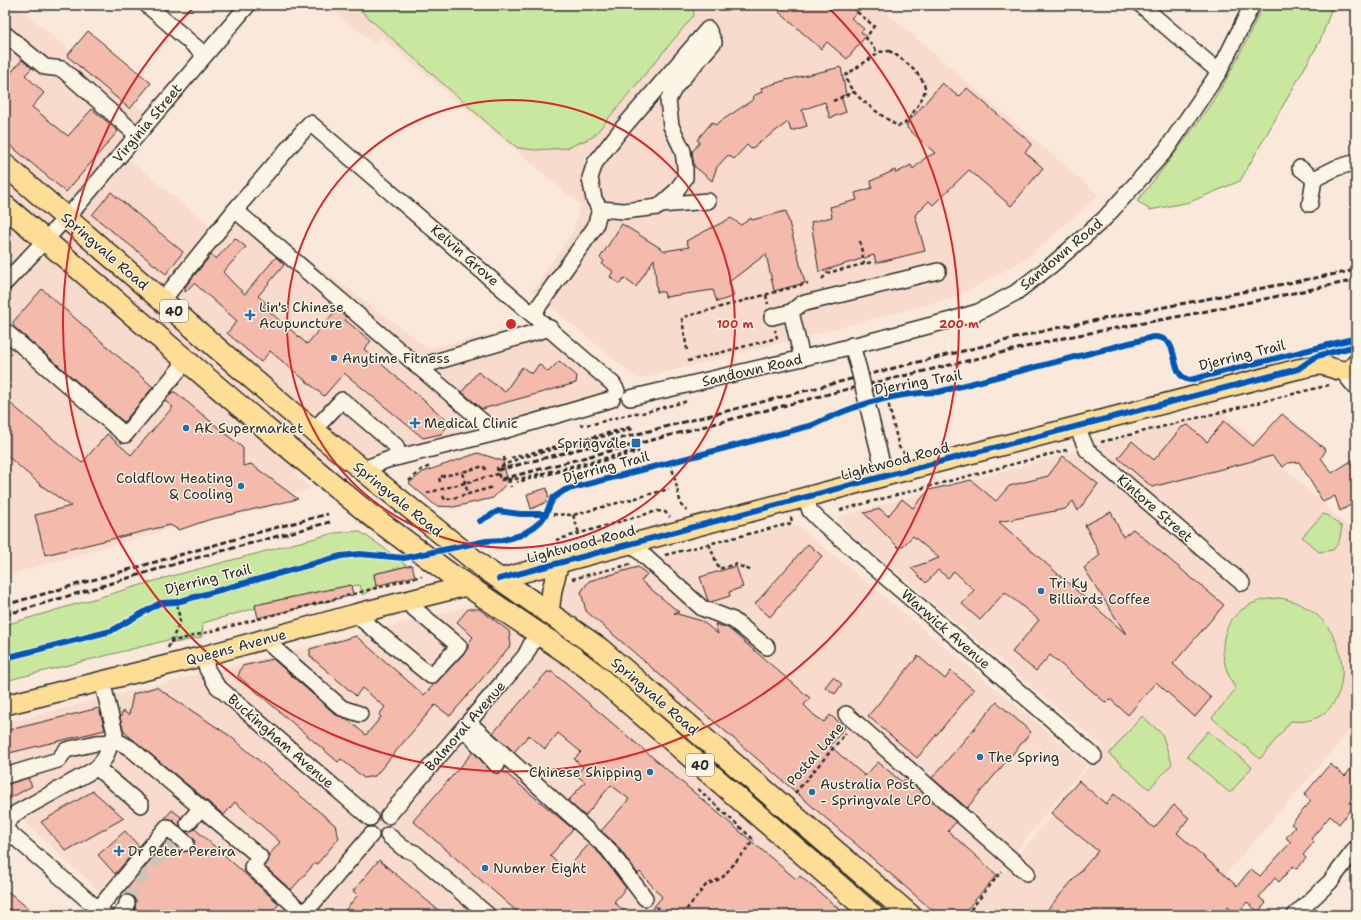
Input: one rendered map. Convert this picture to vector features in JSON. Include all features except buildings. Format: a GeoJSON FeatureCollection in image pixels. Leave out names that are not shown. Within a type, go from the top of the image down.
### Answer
{"type":"FeatureCollection","features":[{"type":"Feature","properties":{"kind":"highway","name":"Springvale Road"},"geometry":{"type":"LineString","coordinates":[[5,165],[313,430],[499,578],[599,648],[910,915]]}},
{"type":"Feature","properties":{"kind":"highway","name":"Springvale Road"},"geometry":{"type":"LineString","coordinates":[[5,206],[341,491],[466,586],[573,657],[599,677],[873,915]]}},
{"type":"Feature","properties":{"kind":"highway"},"geometry":{"type":"LineString","coordinates":[[466,586],[499,578]]}},
{"type":"Feature","properties":{"kind":"main road","name":"Lightwood Road"},"geometry":{"type":"LineString","coordinates":[[499,578],[1298,369],[1321,365],[1350,368]]}},
{"type":"Feature","properties":{"kind":"main road"},"geometry":{"type":"LineString","coordinates":[[549,612],[552,590],[559,562]]}},
{"type":"Feature","properties":{"kind":"main road","name":"Queens Avenue"},"geometry":{"type":"LineString","coordinates":[[5,705],[204,656],[355,614],[466,586]]}},
{"type":"Feature","properties":{"kind":"street"},"geometry":{"type":"LineString","coordinates":[[147,5],[205,55]]}},
{"type":"Feature","properties":{"kind":"street","name":"Virginia Street"},"geometry":{"type":"LineString","coordinates":[[5,283],[44,239],[66,217],[248,5]]}},
{"type":"Feature","properties":{"kind":"street"},"geometry":{"type":"LineString","coordinates":[[1141,5],[1219,72]]}},
{"type":"Feature","properties":{"kind":"street","name":"Sandown Road"},"geometry":{"type":"LineString","coordinates":[[614,395],[626,390],[630,398],[802,358],[975,313],[994,305],[1015,293],[1076,244],[1133,188],[1166,150],[1219,72],[1252,5]]}},
{"type":"Feature","properties":{"kind":"street"},"geometry":{"type":"LineString","coordinates":[[708,29],[714,42],[676,87],[668,100],[671,126],[683,151],[685,178],[676,191],[658,207],[624,211],[600,209],[594,200],[590,178],[594,163],[620,130],[708,29]]}},
{"type":"Feature","properties":{"kind":"street"},"geometry":{"type":"LineString","coordinates":[[5,34],[45,67],[62,69],[137,135]]}},
{"type":"Feature","properties":{"kind":"street","name":"Kelvin Grove"},"geometry":{"type":"LineString","coordinates":[[235,210],[310,123],[550,328],[613,384],[614,395]]}},
{"type":"Feature","properties":{"kind":"street"},"geometry":{"type":"LineString","coordinates":[[1314,179],[1336,168],[1356,162]]}},
{"type":"Feature","properties":{"kind":"street"},"geometry":{"type":"LineString","coordinates":[[1300,168],[1314,179]]}},
{"type":"Feature","properties":{"kind":"street"},"geometry":{"type":"LineString","coordinates":[[1310,204],[1314,179]]}},
{"type":"Feature","properties":{"kind":"street"},"geometry":{"type":"LineString","coordinates":[[660,205],[708,201]]}},
{"type":"Feature","properties":{"kind":"street"},"geometry":{"type":"LineString","coordinates":[[532,314],[594,227],[600,209]]}},
{"type":"Feature","properties":{"kind":"street"},"geometry":{"type":"LineString","coordinates":[[162,300],[205,249],[235,210],[496,433]]}},
{"type":"Feature","properties":{"kind":"street"},"geometry":{"type":"LineString","coordinates":[[772,317],[791,312],[801,304],[938,271]]}},
{"type":"Feature","properties":{"kind":"street"},"geometry":{"type":"LineString","coordinates":[[791,312],[802,358]]}},
{"type":"Feature","properties":{"kind":"street"},"geometry":{"type":"LineString","coordinates":[[418,367],[550,328]]}},
{"type":"Feature","properties":{"kind":"street"},"geometry":{"type":"LineString","coordinates":[[5,331],[125,435],[187,360]]}},
{"type":"Feature","properties":{"kind":"street"},"geometry":{"type":"LineString","coordinates":[[852,345],[885,476]]}},
{"type":"Feature","properties":{"kind":"street"},"geometry":{"type":"LineString","coordinates":[[1350,368],[1356,388]]}},
{"type":"Feature","properties":{"kind":"street"},"geometry":{"type":"LineString","coordinates":[[362,470],[399,457],[496,433],[614,395]]}},
{"type":"Feature","properties":{"kind":"street"},"geometry":{"type":"LineString","coordinates":[[313,430],[342,400],[396,446],[399,457]]}},
{"type":"Feature","properties":{"kind":"street","name":"Kintore Street"},"geometry":{"type":"LineString","coordinates":[[1077,426],[1087,450],[1242,583]]}},
{"type":"Feature","properties":{"kind":"street","name":"Warwick Avenue"},"geometry":{"type":"LineString","coordinates":[[806,497],[810,511],[1094,756]]}},
{"type":"Feature","properties":{"kind":"street"},"geometry":{"type":"LineString","coordinates":[[630,543],[702,608],[733,620],[767,647]]}},
{"type":"Feature","properties":{"kind":"street"},"geometry":{"type":"LineString","coordinates":[[355,614],[431,676],[459,646],[405,601]]}},
{"type":"Feature","properties":{"kind":"street","name":"Balmoral Avenue"},"geometry":{"type":"LineString","coordinates":[[388,816],[525,656],[537,633]]}},
{"type":"Feature","properties":{"kind":"street"},"geometry":{"type":"LineString","coordinates":[[265,640],[342,708],[360,714]]}},
{"type":"Feature","properties":{"kind":"street","name":"Buckingham Avenue"},"geometry":{"type":"LineString","coordinates":[[204,656],[207,669],[217,686],[370,818]]}},
{"type":"Feature","properties":{"kind":"street"},"geometry":{"type":"LineString","coordinates":[[5,825],[16,813],[97,768],[105,758],[115,732],[102,682]]}},
{"type":"Feature","properties":{"kind":"street"},"geometry":{"type":"LineString","coordinates":[[851,718],[1027,873]]}},
{"type":"Feature","properties":{"kind":"street"},"geometry":{"type":"LineString","coordinates":[[467,725],[497,766]]}},
{"type":"Feature","properties":{"kind":"street"},"geometry":{"type":"LineString","coordinates":[[467,725],[608,849],[645,898]]}},
{"type":"Feature","properties":{"kind":"street"},"geometry":{"type":"LineString","coordinates":[[5,776],[58,760],[66,750],[96,743],[119,742],[130,748],[260,857],[252,867],[304,914],[371,835]]}},
{"type":"Feature","properties":{"kind":"street"},"geometry":{"type":"LineString","coordinates":[[97,768],[141,805]]}},
{"type":"Feature","properties":{"kind":"street"},"geometry":{"type":"LineString","coordinates":[[188,823],[201,808]]}},
{"type":"Feature","properties":{"kind":"street"},"geometry":{"type":"LineString","coordinates":[[380,813],[388,816],[392,823],[391,832],[388,835],[378,838],[371,835],[367,824],[370,818],[380,813]]}},
{"type":"Feature","properties":{"kind":"street"},"geometry":{"type":"LineString","coordinates":[[5,829],[102,912],[167,827],[186,843]]}},
{"type":"Feature","properties":{"kind":"street"},"geometry":{"type":"LineString","coordinates":[[388,835],[403,848],[415,853],[488,915]]}},
{"type":"Feature","properties":{"kind":"street"},"geometry":{"type":"LineString","coordinates":[[1295,915],[1326,886],[1356,848]]}},
{"type":"Feature","properties":{"kind":"path"},"geometry":{"type":"LineString","coordinates":[[857,12],[874,26],[866,38],[878,53]]}},
{"type":"Feature","properties":{"kind":"path"},"geometry":{"type":"LineString","coordinates":[[889,51],[897,54],[923,80],[925,89],[909,119],[901,126],[898,126],[854,92],[846,79],[846,75],[878,53],[889,51]]}},
{"type":"Feature","properties":{"kind":"path"},"geometry":{"type":"LineString","coordinates":[[833,101],[854,92]]}},
{"type":"Feature","properties":{"kind":"path"},"geometry":{"type":"LineString","coordinates":[[860,241],[864,264]]}},
{"type":"Feature","properties":{"kind":"path"},"geometry":{"type":"LineString","coordinates":[[822,278],[827,273],[872,262]]}},
{"type":"Feature","properties":{"kind":"path"},"geometry":{"type":"LineString","coordinates":[[687,350],[682,319],[684,317],[808,283]]}},
{"type":"Feature","properties":{"kind":"path"},"geometry":{"type":"LineString","coordinates":[[688,361],[777,338],[766,295]]}},
{"type":"Feature","properties":{"kind":"path"},"geometry":{"type":"LineString","coordinates":[[890,398],[899,447],[905,454]]}},
{"type":"Feature","properties":{"kind":"path"},"geometry":{"type":"LineString","coordinates":[[575,425],[593,424],[694,400]]}},
{"type":"Feature","properties":{"kind":"path"},"geometry":{"type":"LineString","coordinates":[[511,458],[631,427],[632,429],[520,458],[497,468],[500,480],[523,478],[638,450],[638,452],[517,482]]}},
{"type":"Feature","properties":{"kind":"path"},"geometry":{"type":"LineString","coordinates":[[504,457],[506,464]]}},
{"type":"Feature","properties":{"kind":"path"},"geometry":{"type":"LineString","coordinates":[[672,463],[681,505],[689,512],[683,514]]}},
{"type":"Feature","properties":{"kind":"path"},"geometry":{"type":"LineString","coordinates":[[409,481],[422,470],[434,465]]}},
{"type":"Feature","properties":{"kind":"path"},"geometry":{"type":"LineString","coordinates":[[440,482],[439,477],[484,466],[485,470]]}},
{"type":"Feature","properties":{"kind":"path"},"geometry":{"type":"LineString","coordinates":[[462,472],[468,494]]}},
{"type":"Feature","properties":{"kind":"path"},"geometry":{"type":"LineString","coordinates":[[426,493],[498,474]]}},
{"type":"Feature","properties":{"kind":"path"},"geometry":{"type":"LineString","coordinates":[[509,479],[511,487]]}},
{"type":"Feature","properties":{"kind":"path"},"geometry":{"type":"LineString","coordinates":[[443,496],[445,500],[468,494],[490,488],[489,484]]}},
{"type":"Feature","properties":{"kind":"path"},"geometry":{"type":"LineString","coordinates":[[543,514],[573,515],[669,489]]}},
{"type":"Feature","properties":{"kind":"path"},"geometry":{"type":"LineString","coordinates":[[541,521],[543,514],[549,505]]}},
{"type":"Feature","properties":{"kind":"path"},"geometry":{"type":"LineString","coordinates":[[556,540],[657,511],[665,512],[670,518],[676,516]]}},
{"type":"Feature","properties":{"kind":"path"},"geometry":{"type":"LineString","coordinates":[[573,515],[579,533]]}},
{"type":"Feature","properties":{"kind":"path"},"geometry":{"type":"LineString","coordinates":[[709,544],[719,569],[735,564],[752,571]]}},
{"type":"Feature","properties":{"kind":"path"},"geometry":{"type":"LineString","coordinates":[[170,642],[422,576],[419,572]]}},
{"type":"Feature","properties":{"kind":"path"},"geometry":{"type":"LineString","coordinates":[[172,664],[168,646],[180,622],[174,602]]}},
{"type":"Feature","properties":{"kind":"path"},"geometry":{"type":"LineString","coordinates":[[682,915],[706,885],[722,878],[754,840],[754,832]]}},
{"type":"Feature","properties":{"kind":"path"},"geometry":{"type":"LineString","coordinates":[[966,915],[1011,860]]}},
{"type":"Feature","properties":{"kind":"shaded area"},"geometry":{"type":"Polygon","coordinates":[[[5,5],[15,5],[148,115],[120,152],[217,232],[239,208],[428,348],[533,325],[603,385],[604,394],[600,398],[475,430],[294,473],[311,489],[5,576],[5,5]]]}},
{"type":"Feature","properties":{"kind":"shaded area"},"geometry":{"type":"Polygon","coordinates":[[[327,5],[878,5],[1099,195],[1026,259],[957,297],[641,379],[635,377],[532,291],[574,230],[580,204],[381,37],[374,44],[327,5]]]}},
{"type":"Feature","properties":{"kind":"shaded area"},"geometry":{"type":"Polygon","coordinates":[[[1222,411],[1356,534],[1356,724],[1190,915],[966,915],[1052,816],[1049,814],[1104,748],[844,528],[837,517],[1222,411]]]}},
{"type":"Feature","properties":{"kind":"shaded area"},"geometry":{"type":"Polygon","coordinates":[[[796,524],[1087,764],[963,915],[125,915],[5,804],[5,723],[796,524]]]}},
{"type":"Feature","properties":{"kind":"green space"},"geometry":{"type":"Polygon","coordinates":[[[354,5],[693,5],[694,15],[593,137],[567,148],[535,150],[518,148],[501,135],[354,5]]]}},
{"type":"Feature","properties":{"kind":"green space"},"geometry":{"type":"Polygon","coordinates":[[[1263,5],[1333,5],[1320,41],[1240,181],[1190,202],[1150,210],[1137,201],[1176,152],[1212,102],[1233,67],[1263,5]]]}},
{"type":"Feature","properties":{"kind":"green space"},"geometry":{"type":"Polygon","coordinates":[[[1323,514],[1329,516],[1342,527],[1339,542],[1333,550],[1319,552],[1302,537],[1323,514]]]}},
{"type":"Feature","properties":{"kind":"green space"},"geometry":{"type":"Polygon","coordinates":[[[359,531],[407,566],[374,574],[376,586],[363,595],[360,585],[330,589],[256,605],[256,608],[203,623],[202,637],[175,643],[176,638],[5,681],[5,625],[168,577],[334,533],[359,531]]]}},
{"type":"Feature","properties":{"kind":"green space"},"geometry":{"type":"Polygon","coordinates":[[[1280,598],[1307,608],[1326,624],[1338,645],[1342,668],[1340,690],[1330,708],[1314,719],[1291,721],[1260,759],[1212,718],[1236,689],[1228,673],[1223,657],[1223,642],[1227,628],[1235,616],[1246,607],[1261,600],[1280,598]]]}},
{"type":"Feature","properties":{"kind":"green space"},"geometry":{"type":"Polygon","coordinates":[[[1142,716],[1162,734],[1172,764],[1149,789],[1109,754],[1142,716]]]}},
{"type":"Feature","properties":{"kind":"green space"},"geometry":{"type":"Polygon","coordinates":[[[1208,731],[1252,767],[1230,793],[1187,756],[1208,731]]]}},
{"type":"Feature","properties":{"kind":"tunnel"},"geometry":{"type":"LineString","coordinates":[[127,903],[131,888],[188,823]]}},
{"type":"Feature","properties":{"kind":"railway"},"geometry":{"type":"LineString","coordinates":[[498,470],[882,371],[1056,328],[1356,270]]}},
{"type":"Feature","properties":{"kind":"railway"},"geometry":{"type":"LineString","coordinates":[[502,479],[840,391],[1068,337],[1192,314],[1356,280]]}},
{"type":"Feature","properties":{"kind":"railway"},"geometry":{"type":"LineString","coordinates":[[5,605],[328,514]]}},
{"type":"Feature","properties":{"kind":"railway"},"geometry":{"type":"LineString","coordinates":[[5,615],[185,561],[330,522]]}},
{"type":"Feature","properties":{"kind":"cycle path","name":"Djerring Trail"},"geometry":{"type":"LineString","coordinates":[[5,658],[111,631],[160,603],[177,602],[341,556],[360,554],[404,558],[486,541],[503,540],[521,535],[541,521],[553,498],[565,490],[813,425],[858,406],[874,401],[905,395],[938,392],[1153,337],[1163,338],[1168,343],[1172,349],[1178,371],[1183,377],[1190,380],[1356,338]]}},
{"type":"Feature","properties":{"kind":"cycle path"},"geometry":{"type":"LineString","coordinates":[[499,579],[885,476],[1298,369],[1317,356],[1356,346]]}},
{"type":"Feature","properties":{"kind":"cycle path"},"geometry":{"type":"LineString","coordinates":[[480,521],[498,511],[520,514],[546,514]]}},
{"type":"Feature","properties":{"kind":"place","name":"Lin's Chinese Acupuncture"},"geometry":{"type":"Point","coordinates":[250,315]}},
{"type":"Feature","properties":{"kind":"place","name":"Anytime Fitness"},"geometry":{"type":"Point","coordinates":[334,358]}},
{"type":"Feature","properties":{"kind":"place","name":"Medical Clinic"},"geometry":{"type":"Point","coordinates":[415,423]}},
{"type":"Feature","properties":{"kind":"place","name":"AK Supermarket"},"geometry":{"type":"Point","coordinates":[186,428]}},
{"type":"Feature","properties":{"kind":"place","name":"Springvale"},"geometry":{"type":"Point","coordinates":[636,443]}},
{"type":"Feature","properties":{"kind":"place","name":"Coldflow Heating & Cooling"},"geometry":{"type":"Point","coordinates":[241,486]}},
{"type":"Feature","properties":{"kind":"place","name":"Tri Ky Billiards Coffee"},"geometry":{"type":"Point","coordinates":[1041,591]}},
{"type":"Feature","properties":{"kind":"place","name":"The Spring"},"geometry":{"type":"Point","coordinates":[980,757]}},
{"type":"Feature","properties":{"kind":"place","name":"Chinese Shipping"},"geometry":{"type":"Point","coordinates":[650,772]}},
{"type":"Feature","properties":{"kind":"place","name":"Australia Post - Springvale LPO"},"geometry":{"type":"Point","coordinates":[812,792]}},
{"type":"Feature","properties":{"kind":"place","name":"Dr Peter Pereira"},"geometry":{"type":"Point","coordinates":[119,851]}},
{"type":"Feature","properties":{"kind":"place","name":"Number Eight"},"geometry":{"type":"Point","coordinates":[485,868]}}]}
